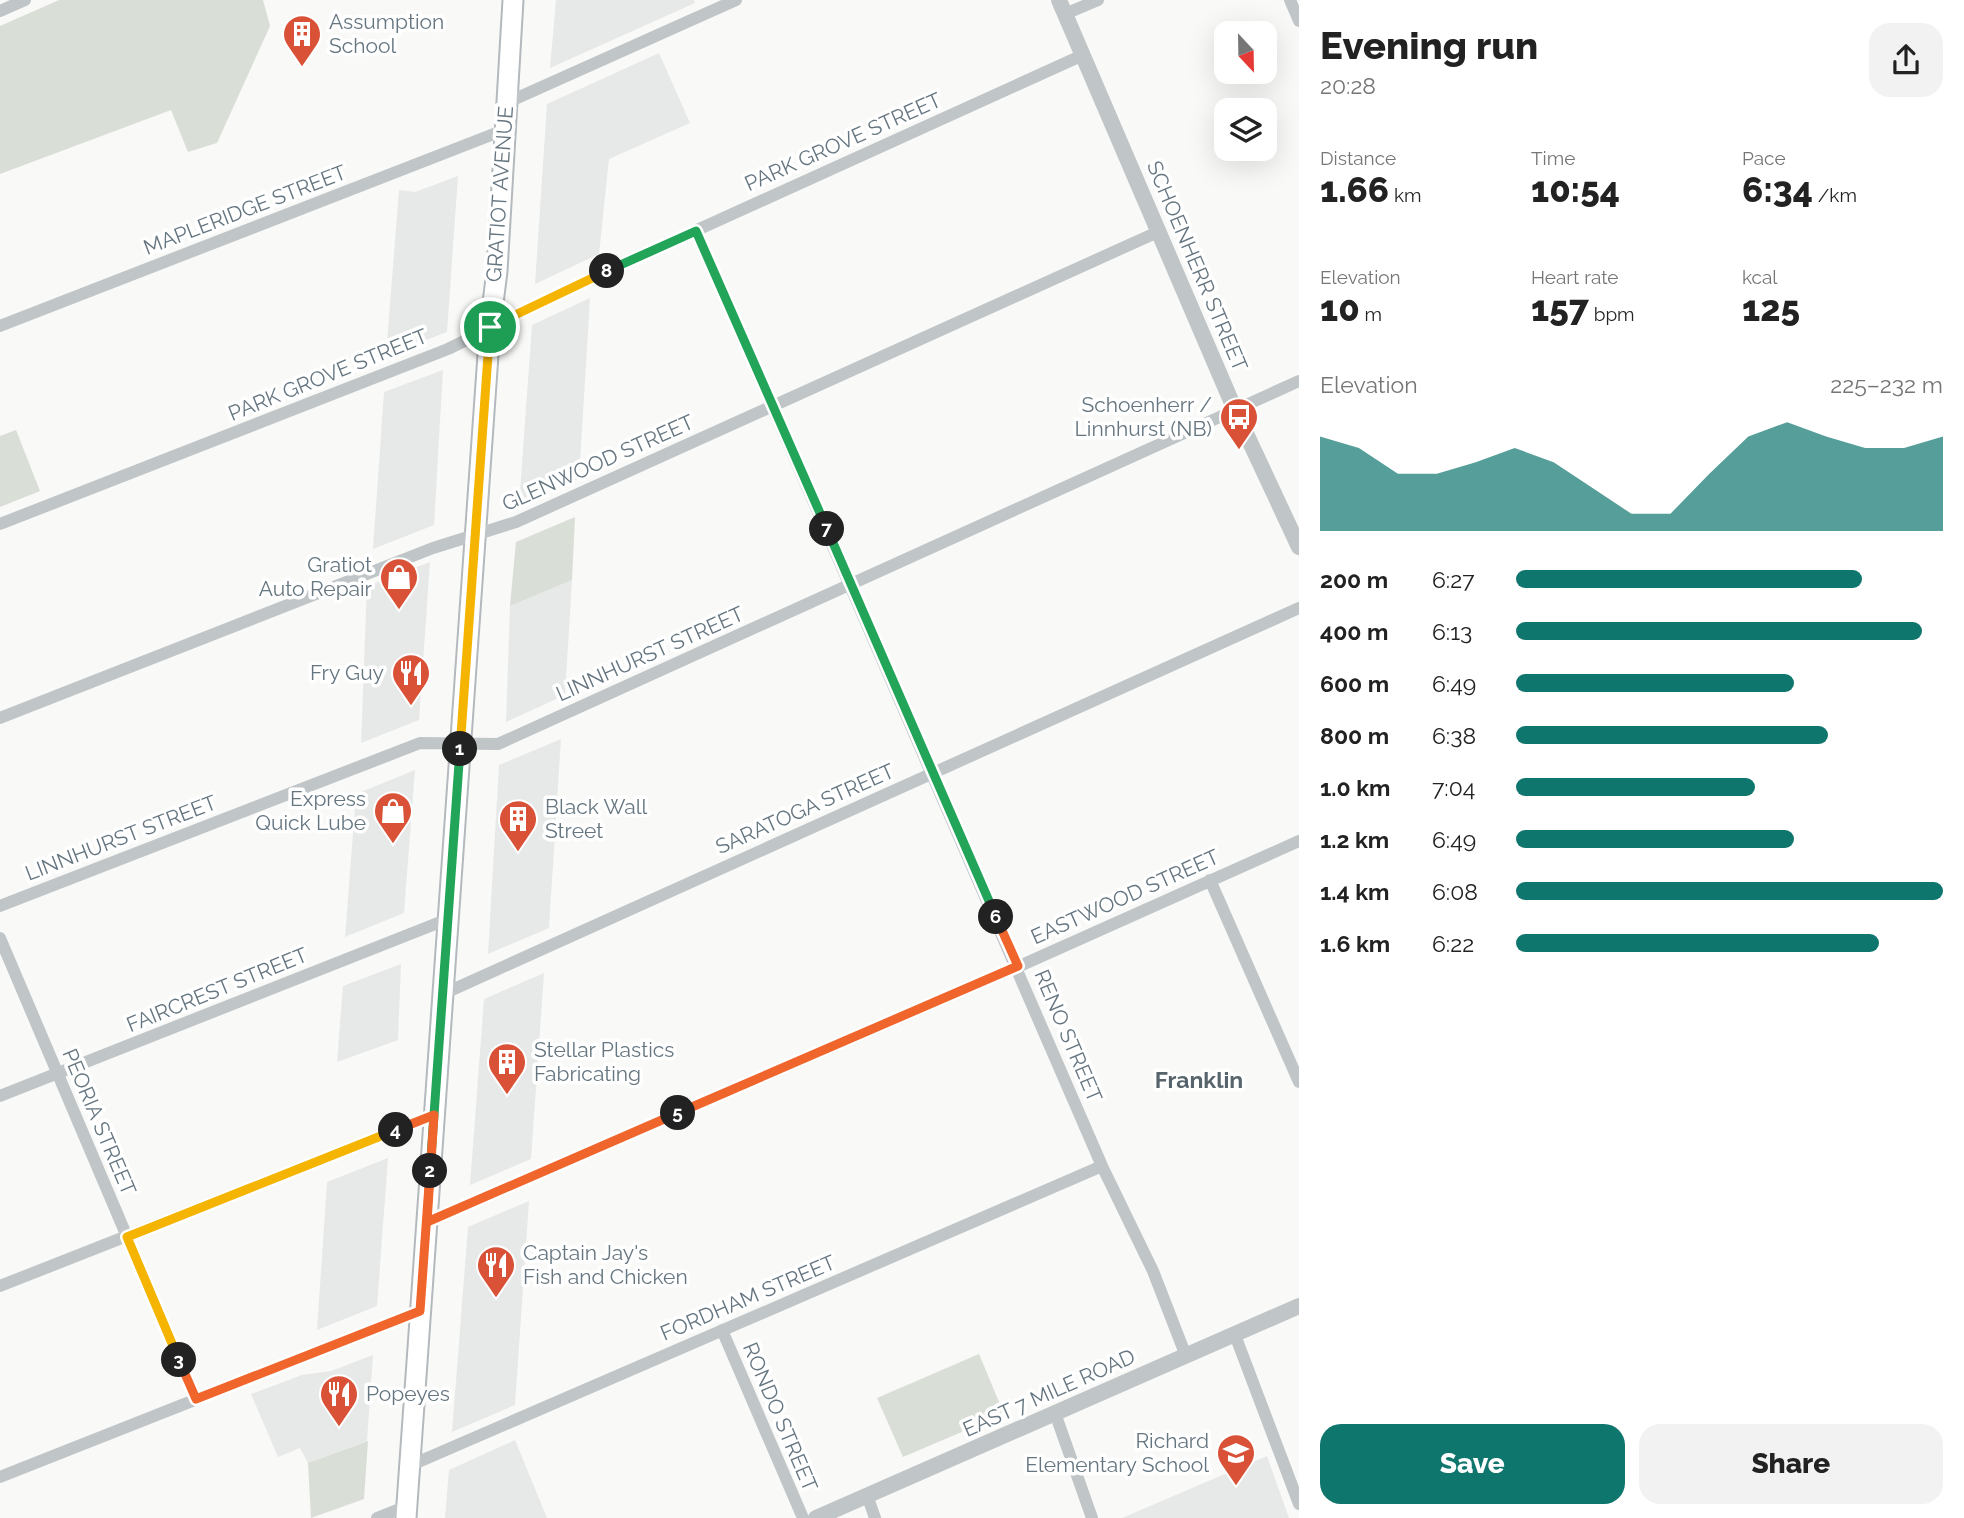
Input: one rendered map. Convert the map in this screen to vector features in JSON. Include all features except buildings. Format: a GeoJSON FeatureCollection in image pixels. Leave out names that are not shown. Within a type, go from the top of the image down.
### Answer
{"type":"FeatureCollection","features":[{"type":"Feature","properties":{"kind":"main road","name":"GRATIOT AVENUE"},"geometry":{"type":"LineString","coordinates":[[406,1512],[490,327],[497,271],[513,0]]}},
{"type":"Feature","properties":{"kind":"street"},"geometry":{"type":"LineString","coordinates":[[0,11],[25,0]]}},
{"type":"Feature","properties":{"kind":"street"},"geometry":{"type":"LineString","coordinates":[[506,103],[736,0]]}},
{"type":"Feature","properties":{"kind":"street"},"geometry":{"type":"LineString","coordinates":[[1062,7],[1098,0]]}},
{"type":"Feature","properties":{"kind":"street"},"geometry":{"type":"LineString","coordinates":[[1290,0],[1299,21]]}},
{"type":"Feature","properties":{"kind":"street","name":"SCHOENHERR STREET"},"geometry":{"type":"LineString","coordinates":[[1062,7],[1235,410],[1299,547]]}},
{"type":"Feature","properties":{"kind":"street","name":"PARK GROVE STREET"},"geometry":{"type":"LineString","coordinates":[[0,524],[392,372],[1083,55]]}},
{"type":"Feature","properties":{"kind":"street","name":"MAPLERIDGE STREET"},"geometry":{"type":"LineString","coordinates":[[0,326],[504,131]]}},
{"type":"Feature","properties":{"kind":"street","name":"RENO STREET"},"geometry":{"type":"LineString","coordinates":[[696,231],[1018,966],[1102,1166],[1153,1271],[1186,1356]]}},
{"type":"Feature","properties":{"kind":"street","name":"GLENWOOD STREET"},"geometry":{"type":"LineString","coordinates":[[0,718],[475,534],[516,522],[1160,231]]}},
{"type":"Feature","properties":{"kind":"street","name":"LINNHURST STREET"},"geometry":{"type":"LineString","coordinates":[[0,906],[420,743],[498,744],[1299,381]]}},
{"type":"Feature","properties":{"kind":"street","name":"SARATOGA STREET"},"geometry":{"type":"LineString","coordinates":[[443,994],[1299,608]]}},
{"type":"Feature","properties":{"kind":"street","name":"EASTWOOD STREET"},"geometry":{"type":"LineString","coordinates":[[427,1222],[1299,841]]}},
{"type":"Feature","properties":{"kind":"street"},"geometry":{"type":"LineString","coordinates":[[1210,880],[1299,1082]]}},
{"type":"Feature","properties":{"kind":"street","name":"FAIRCREST STREET"},"geometry":{"type":"LineString","coordinates":[[0,1096],[448,919]]}},
{"type":"Feature","properties":{"kind":"street","name":"PEORIA STREET"},"geometry":{"type":"LineString","coordinates":[[0,938],[196,1399]]}},
{"type":"Feature","properties":{"kind":"street"},"geometry":{"type":"LineString","coordinates":[[0,1286],[434,1115]]}},
{"type":"Feature","properties":{"kind":"street","name":"FORDHAM STREET"},"geometry":{"type":"LineString","coordinates":[[410,1466],[1102,1166]]}},
{"type":"Feature","properties":{"kind":"street","name":"EAST 7 MILE ROAD"},"geometry":{"type":"LineString","coordinates":[[816,1518],[1299,1306]]}},
{"type":"Feature","properties":{"kind":"street"},"geometry":{"type":"LineString","coordinates":[[0,1476],[420,1311]]}},
{"type":"Feature","properties":{"kind":"street","name":"RONDO STREET"},"geometry":{"type":"LineString","coordinates":[[722,1330],[803,1518]]}},
{"type":"Feature","properties":{"kind":"street"},"geometry":{"type":"LineString","coordinates":[[1235,1335],[1299,1504]]}},
{"type":"Feature","properties":{"kind":"street"},"geometry":{"type":"LineString","coordinates":[[1055,1413],[1093,1518]]}},
{"type":"Feature","properties":{"kind":"street"},"geometry":{"type":"LineString","coordinates":[[867,1495],[875,1518]]}},
{"type":"Feature","properties":{"kind":"street"},"geometry":{"type":"LineString","coordinates":[[377,1518],[406,1512]]}},
{"type":"Feature","properties":{"kind":"shaded area"},"geometry":{"type":"Polygon","coordinates":[[[59,0],[263,0],[270,26],[217,143],[188,152],[171,110],[0,174],[0,26],[59,0]]]}},
{"type":"Feature","properties":{"kind":"shaded area"},"geometry":{"type":"Polygon","coordinates":[[[556,0],[694,0],[695,3],[550,68],[556,0]]]}},
{"type":"Feature","properties":{"kind":"shaded area"},"geometry":{"type":"Polygon","coordinates":[[[659,53],[690,123],[609,159],[599,254],[535,284],[547,104],[659,53]]]}},
{"type":"Feature","properties":{"kind":"shaded area"},"geometry":{"type":"Polygon","coordinates":[[[458,176],[447,332],[386,355],[399,190],[415,192],[458,176]]]}},
{"type":"Feature","properties":{"kind":"shaded area"},"geometry":{"type":"Polygon","coordinates":[[[590,298],[579,479],[519,505],[532,325],[590,298]]]}},
{"type":"Feature","properties":{"kind":"shaded area"},"geometry":{"type":"Polygon","coordinates":[[[443,370],[434,525],[373,549],[384,392],[443,370]]]}},
{"type":"Feature","properties":{"kind":"shaded area"},"geometry":{"type":"Polygon","coordinates":[[[16,430],[40,491],[0,507],[0,436],[16,430]]]}},
{"type":"Feature","properties":{"kind":"shaded area"},"geometry":{"type":"Polygon","coordinates":[[[575,517],[572,580],[510,606],[516,542],[575,517]]]}},
{"type":"Feature","properties":{"kind":"shaded area"},"geometry":{"type":"Polygon","coordinates":[[[430,562],[419,720],[361,743],[367,586],[430,562]]]}},
{"type":"Feature","properties":{"kind":"shaded area"},"geometry":{"type":"Polygon","coordinates":[[[572,580],[565,695],[506,722],[510,606],[572,580]]]}},
{"type":"Feature","properties":{"kind":"shaded area"},"geometry":{"type":"Polygon","coordinates":[[[561,739],[549,928],[488,954],[499,765],[561,739]]]}},
{"type":"Feature","properties":{"kind":"shaded area"},"geometry":{"type":"Polygon","coordinates":[[[415,770],[404,913],[345,937],[356,794],[415,770]]]}},
{"type":"Feature","properties":{"kind":"shaded area"},"geometry":{"type":"Polygon","coordinates":[[[401,964],[398,1040],[337,1062],[343,986],[401,964]]]}},
{"type":"Feature","properties":{"kind":"shaded area"},"geometry":{"type":"Polygon","coordinates":[[[544,973],[531,1159],[470,1185],[484,999],[544,973]]]}},
{"type":"Feature","properties":{"kind":"shaded area"},"geometry":{"type":"Polygon","coordinates":[[[388,1158],[377,1306],[317,1330],[327,1182],[388,1158]]]}},
{"type":"Feature","properties":{"kind":"shaded area"},"geometry":{"type":"Polygon","coordinates":[[[529,1201],[515,1405],[452,1432],[468,1227],[529,1201]]]}},
{"type":"Feature","properties":{"kind":"shaded area"},"geometry":{"type":"Polygon","coordinates":[[[979,1354],[1004,1414],[903,1457],[877,1398],[979,1354]]]}},
{"type":"Feature","properties":{"kind":"shaded area"},"geometry":{"type":"Polygon","coordinates":[[[373,1355],[367,1441],[308,1463],[300,1448],[278,1457],[251,1394],[302,1375],[331,1371],[373,1355]]]}},
{"type":"Feature","properties":{"kind":"shaded area"},"geometry":{"type":"Polygon","coordinates":[[[515,1440],[547,1518],[445,1518],[449,1470],[515,1440]]]}},
{"type":"Feature","properties":{"kind":"shaded area"},"geometry":{"type":"Polygon","coordinates":[[[368,1441],[364,1499],[311,1518],[308,1463],[368,1441]]]}},
{"type":"Feature","properties":{"kind":"shaded area","name":"Richard Elementary School"},"geometry":{"type":"Polygon","coordinates":[[[1267,1456],[1289,1518],[1122,1518],[1267,1456]]]}},
{"type":"Feature","properties":{"kind":"place","name":"Assumption School"},"geometry":{"type":"Point","coordinates":[302,68]}},
{"type":"Feature","properties":{"kind":"place","name":"Schoenherr / Linnhurst (NB)"},"geometry":{"type":"Point","coordinates":[1239,451]}},
{"type":"Feature","properties":{"kind":"place","name":"Gratiot Auto Repair"},"geometry":{"type":"Point","coordinates":[399,611]}},
{"type":"Feature","properties":{"kind":"place","name":"Fry Guy"},"geometry":{"type":"Point","coordinates":[411,707]}},
{"type":"Feature","properties":{"kind":"place","name":"Express Quick Lube"},"geometry":{"type":"Point","coordinates":[393,845]}},
{"type":"Feature","properties":{"kind":"place","name":"Black Wall Street"},"geometry":{"type":"Point","coordinates":[518,853]}},
{"type":"Feature","properties":{"kind":"place","name":"Stellar Plastics Fabricating"},"geometry":{"type":"Point","coordinates":[507,1096]}},
{"type":"Feature","properties":{"kind":"place","name":"Captain Jay's Fish and Chicken"},"geometry":{"type":"Point","coordinates":[496,1299]}},
{"type":"Feature","properties":{"kind":"place","name":"Popeyes"},"geometry":{"type":"Point","coordinates":[339,1428]}},
{"type":"Feature","properties":{"kind":"place","name":"Richard Elementary School"},"geometry":{"type":"Point","coordinates":[1236,1487]}},
{"type":"Feature","properties":{"kind":"district","name":"Franklin"},"geometry":{"type":"Point","coordinates":[1199,1080]}},
{"type":"Feature","properties":{"kind":"route"},"geometry":{"type":"LineString","coordinates":[[490,327],[467,665],[459,766],[440,1031],[427,1222],[423,1278],[420,1311],[196,1399],[127,1237],[434,1115],[427,1222],[1018,966],[696,231],[490,327]]}}]}
